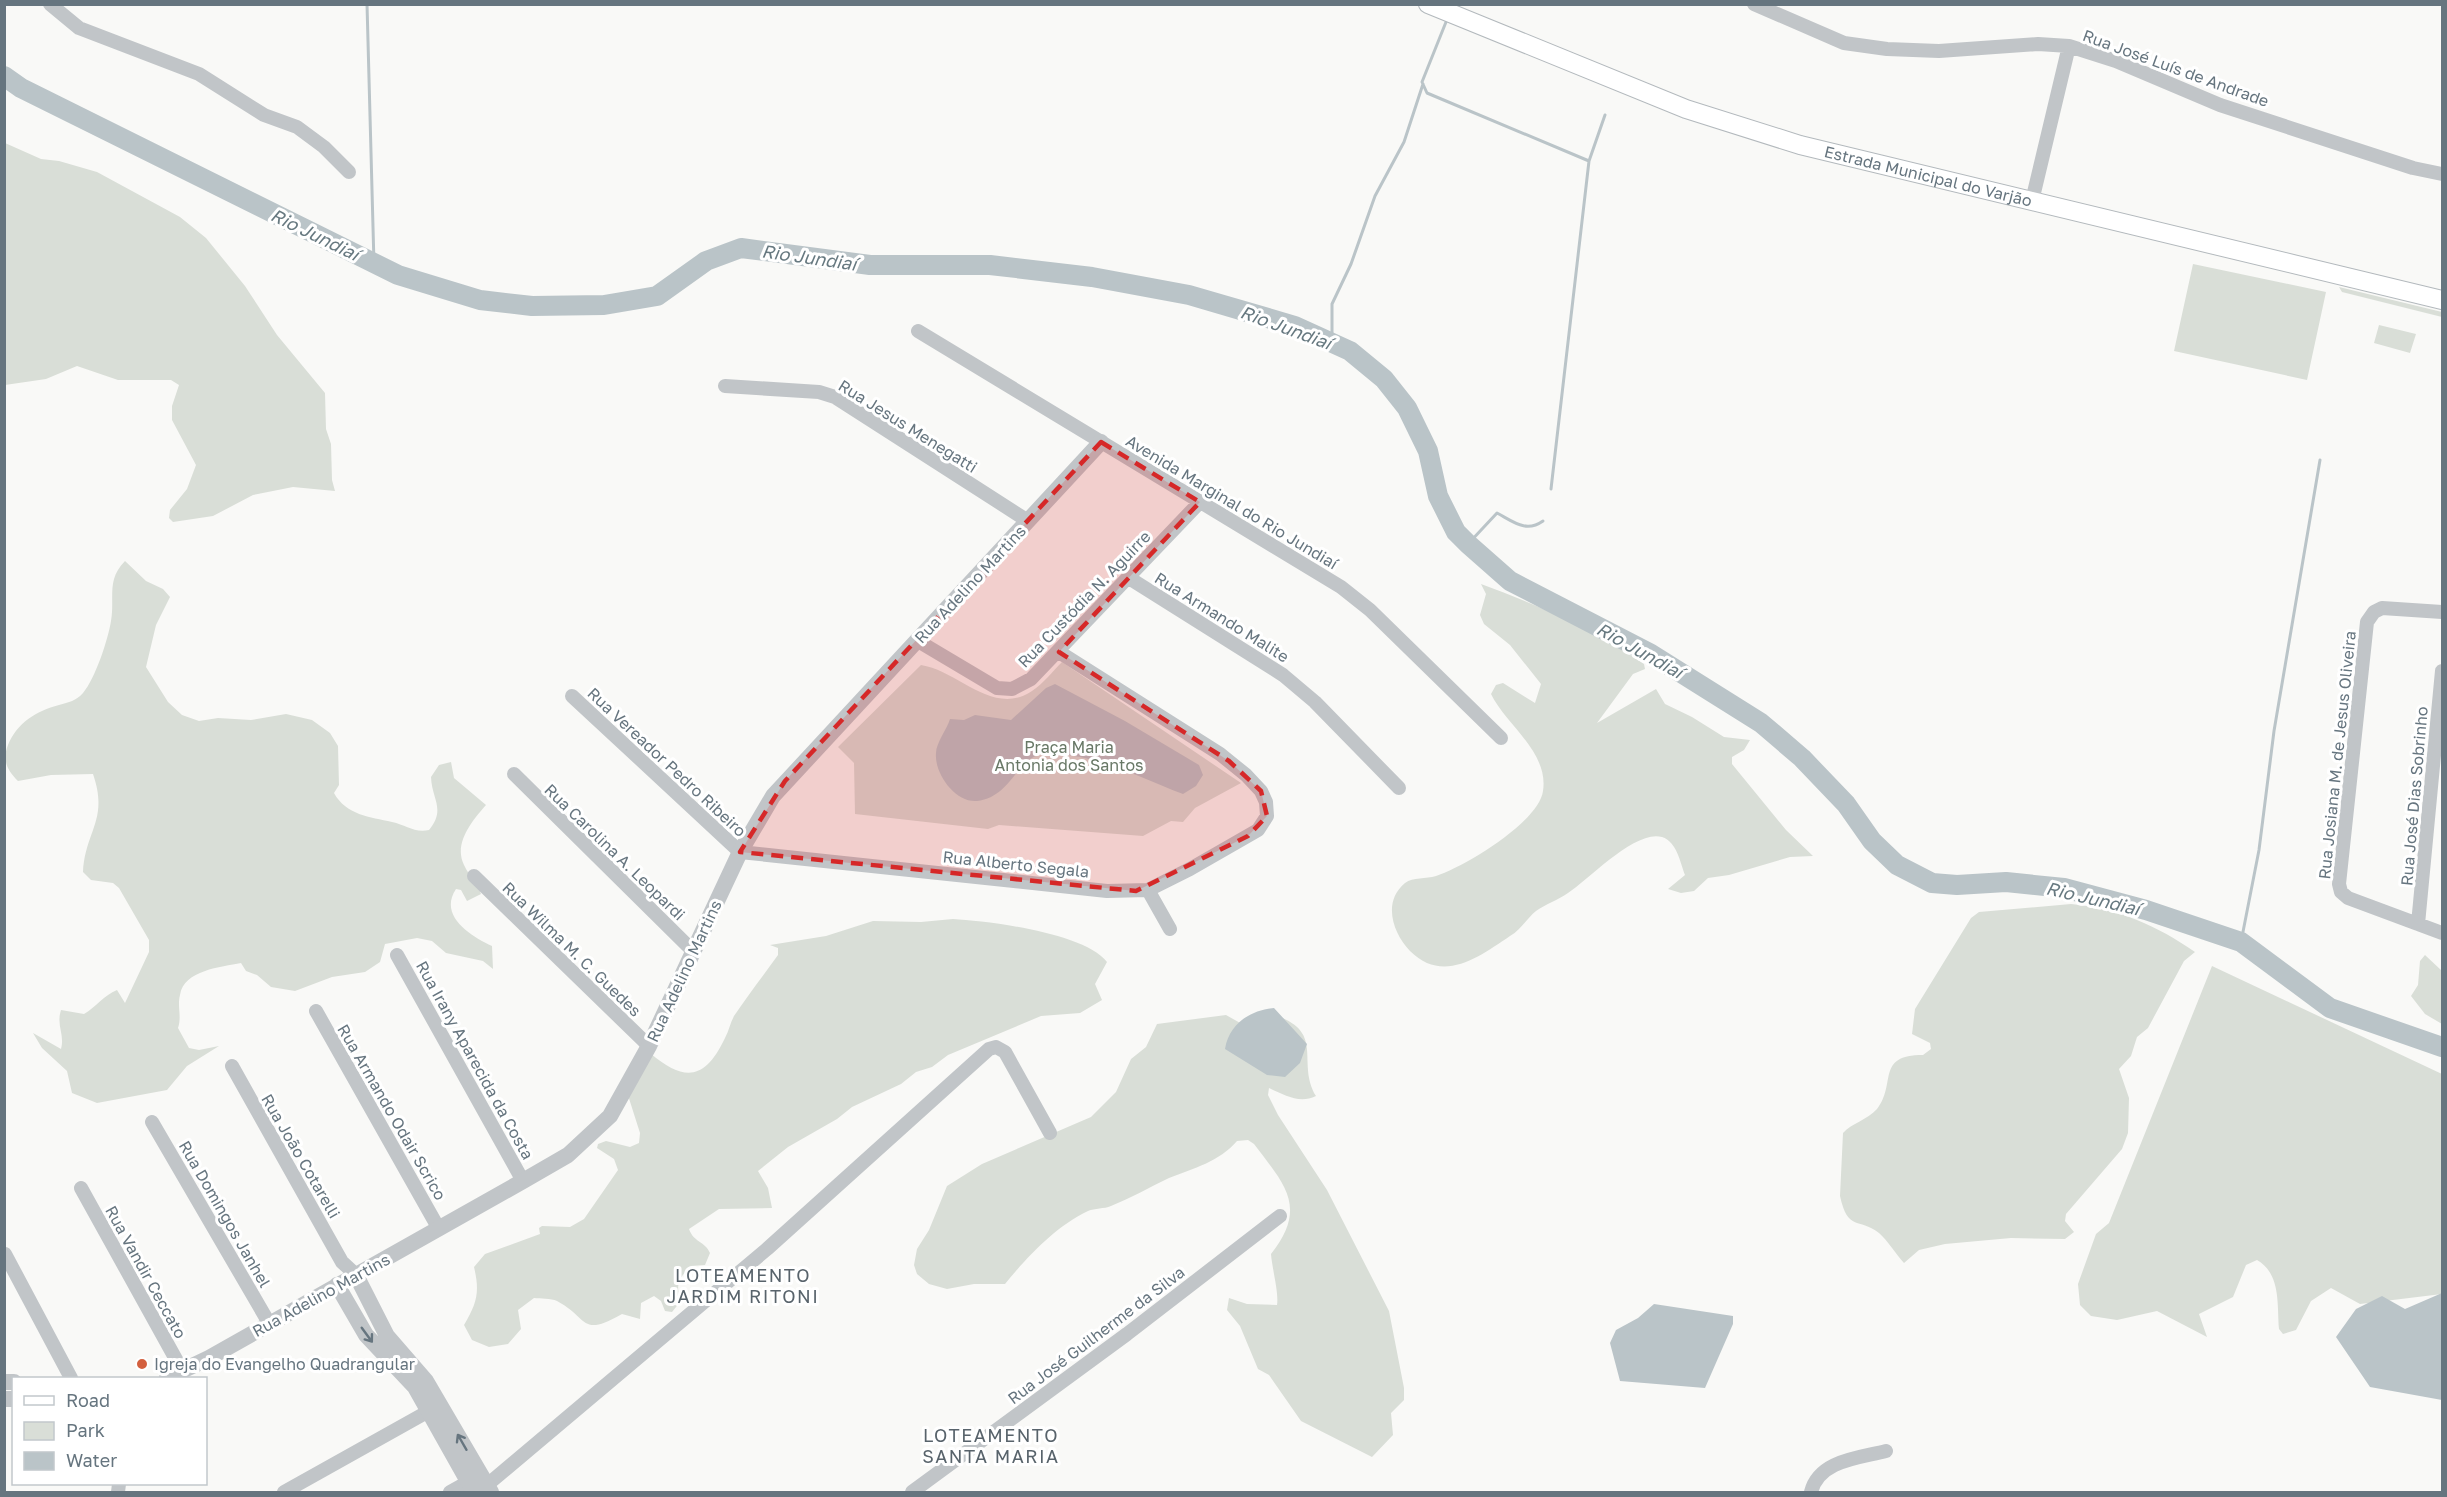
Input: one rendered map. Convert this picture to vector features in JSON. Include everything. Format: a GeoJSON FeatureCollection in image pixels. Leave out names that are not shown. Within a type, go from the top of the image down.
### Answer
{"type":"FeatureCollection","features":[{"type":"Feature","properties":{"kind":"main road","name":"Estrada Municipal do Varjão"},"geometry":{"type":"LineString","coordinates":[[1438,6],[1686,109],[1800,145],[2442,300]]}},
{"type":"Feature","properties":{"kind":"street"},"geometry":{"type":"LineString","coordinates":[[50,4],[79,28],[199,74],[264,115],[297,127],[324,147],[349,172]]}},
{"type":"Feature","properties":{"kind":"street","name":"Rua José Luís de Andrade"},"geometry":{"type":"LineString","coordinates":[[1762,6],[1844,43],[1887,49],[1939,51],[2038,44],[2069,46],[2116,61],[2220,105],[2413,168],[2442,174]]}},
{"type":"Feature","properties":{"kind":"street"},"geometry":{"type":"LineString","coordinates":[[2032,201],[2069,46]]}},
{"type":"Feature","properties":{"kind":"street","name":"Avenida Marginal do Rio Jundiaí"},"geometry":{"type":"LineString","coordinates":[[918,331],[1341,587],[1370,610],[1501,738]]}},
{"type":"Feature","properties":{"kind":"street","name":"Rua Jesus Menegatti"},"geometry":{"type":"LineString","coordinates":[[725,386],[819,392],[835,397],[1029,521]]}},
{"type":"Feature","properties":{"kind":"street","name":"Rua Adelino Martins"},"geometry":{"type":"LineString","coordinates":[[170,1377],[183,1372],[440,1229],[568,1155],[610,1116],[649,1046],[740,852],[785,781],[918,641],[1101,442]]}},
{"type":"Feature","properties":{"kind":"street","name":"Rua Custódia N. Aguirre"},"geometry":{"type":"LineString","coordinates":[[918,641],[998,688],[1012,689],[1031,680],[1200,502]]}},
{"type":"Feature","properties":{"kind":"street","name":"Rua Armando Malite"},"geometry":{"type":"LineString","coordinates":[[1129,578],[1283,675],[1314,702],[1399,788]]}},
{"type":"Feature","properties":{"kind":"street","name":"Rua Josiana M. de Jesus Oliveira"},"geometry":{"type":"LineString","coordinates":[[2418,924],[2348,898],[2341,892],[2339,884],[2367,622],[2374,612],[2382,608],[2442,612]]}},
{"type":"Feature","properties":{"kind":"street","name":"Rua Alberto Segala"},"geometry":{"type":"LineString","coordinates":[[740,852],[1107,891],[1148,890],[1248,836],[1264,823],[1267,816],[1262,791],[1246,775],[1220,754],[1059,652]]}},
{"type":"Feature","properties":{"kind":"street","name":"Rua José Dias Sobrinho"},"geometry":{"type":"LineString","coordinates":[[2418,924],[2442,671]]}},
{"type":"Feature","properties":{"kind":"street","name":"Rua Vereador Pedro Ribeiro"},"geometry":{"type":"LineString","coordinates":[[572,696],[740,852]]}},
{"type":"Feature","properties":{"kind":"street","name":"Rua Carolina A. Leopardi"},"geometry":{"type":"LineString","coordinates":[[514,774],[694,952]]}},
{"type":"Feature","properties":{"kind":"street","name":"Rua Wilma M. C. Guedes"},"geometry":{"type":"LineString","coordinates":[[474,876],[649,1046]]}},
{"type":"Feature","properties":{"kind":"street"},"geometry":{"type":"LineString","coordinates":[[1148,890],[1170,929]]}},
{"type":"Feature","properties":{"kind":"street"},"geometry":{"type":"LineString","coordinates":[[2418,924],[2442,933]]}},
{"type":"Feature","properties":{"kind":"street","name":"Rua Irany Aparecida da Costa"},"geometry":{"type":"LineString","coordinates":[[397,955],[523,1181]]}},
{"type":"Feature","properties":{"kind":"street","name":"Rua Armando Odair Scrico"},"geometry":{"type":"LineString","coordinates":[[316,1011],[440,1229]]}},
{"type":"Feature","properties":{"kind":"street"},"geometry":{"type":"LineString","coordinates":[[450,1492],[480,1488],[767,1249],[989,1049],[996,1047],[1005,1052],[1050,1133]]}},
{"type":"Feature","properties":{"kind":"street","name":"Rua João Cotarelli"},"geometry":{"type":"LineString","coordinates":[[232,1066],[342,1262],[356,1275]]}},
{"type":"Feature","properties":{"kind":"street","name":"Rua Domingos Janhel"},"geometry":{"type":"LineString","coordinates":[[152,1122],[269,1323]]}},
{"type":"Feature","properties":{"kind":"street","name":"Rua Vandir Ceccato"},"geometry":{"type":"LineString","coordinates":[[81,1188],[183,1372]]}},
{"type":"Feature","properties":{"kind":"street","name":"Rua José Guilherme da Silva"},"geometry":{"type":"LineString","coordinates":[[912,1492],[931,1485],[1280,1216]]}},
{"type":"Feature","properties":{"kind":"street"},"geometry":{"type":"LineString","coordinates":[[5,1254],[70,1377]]}},
{"type":"Feature","properties":{"kind":"street"},"geometry":{"type":"LineString","coordinates":[[342,1262],[337,1285],[366,1335],[407,1376],[480,1488]]}},
{"type":"Feature","properties":{"kind":"street"},"geometry":{"type":"LineString","coordinates":[[356,1275],[387,1336],[426,1381],[480,1488]]}},
{"type":"Feature","properties":{"kind":"street"},"geometry":{"type":"LineString","coordinates":[[284,1492],[429,1411]]}},
{"type":"Feature","properties":{"kind":"street"},"geometry":{"type":"LineString","coordinates":[[1811,1492],[1816,1478],[1830,1467],[1886,1451]]}},
{"type":"Feature","properties":{"kind":"highlighted area"},"geometry":{"type":"Polygon","coordinates":[[[1101,442],[1200,502],[1059,652],[1229,761],[1261,791],[1267,816],[1248,836],[1136,891],[740,852],[785,781],[1101,442]]]}},
{"type":"Feature","properties":{"kind":"green space"},"geometry":{"type":"Polygon","coordinates":[[[5,143],[41,159],[59,161],[97,172],[180,217],[206,238],[245,286],[277,335],[325,393],[326,429],[331,444],[332,480],[335,491],[293,487],[253,495],[213,516],[173,522],[169,518],[170,510],[187,489],[196,465],[172,420],[172,406],[179,385],[171,380],[118,380],[77,366],[46,379],[5,385],[5,143]]]}},
{"type":"Feature","properties":{"kind":"green space"},"geometry":{"type":"Polygon","coordinates":[[[2193,264],[2326,292],[2307,380],[2174,351],[2193,264]]]}},
{"type":"Feature","properties":{"kind":"green space"},"geometry":{"type":"Polygon","coordinates":[[[2339,287],[2442,312],[2442,317],[2342,292],[2339,287]]]}},
{"type":"Feature","properties":{"kind":"green space"},"geometry":{"type":"Polygon","coordinates":[[[2379,325],[2416,334],[2410,353],[2374,343],[2379,325]]]}},
{"type":"Feature","properties":{"kind":"green space"},"geometry":{"type":"Polygon","coordinates":[[[125,561],[146,581],[163,589],[170,597],[156,625],[146,667],[168,702],[182,715],[199,721],[218,718],[251,720],[286,714],[312,720],[330,733],[338,746],[339,785],[334,793],[339,800],[359,814],[419,830],[429,830],[437,816],[437,804],[431,777],[439,765],[451,762],[454,778],[486,805],[466,832],[461,848],[464,865],[481,894],[467,901],[461,890],[456,889],[451,908],[459,924],[475,937],[492,946],[493,969],[483,961],[446,953],[432,941],[417,938],[385,944],[380,962],[365,972],[332,977],[295,991],[271,987],[257,975],[246,971],[241,963],[214,968],[196,975],[183,987],[179,999],[178,1028],[189,1048],[199,1050],[219,1046],[187,1066],[167,1090],[97,1103],[72,1093],[67,1071],[42,1048],[33,1033],[61,1049],[59,1021],[61,1010],[84,1014],[117,990],[125,1003],[149,952],[149,940],[119,888],[113,883],[91,880],[83,872],[97,814],[97,790],[93,774],[51,775],[18,781],[8,769],[5,755],[12,737],[28,719],[35,714],[75,700],[88,687],[109,629],[115,575],[125,561]]]}},
{"type":"Feature","properties":{"kind":"green space"},"geometry":{"type":"Polygon","coordinates":[[[1481,584],[1565,619],[1625,651],[1644,664],[1645,669],[1633,674],[1597,723],[1656,689],[1665,704],[1692,717],[1724,737],[1750,740],[1744,750],[1732,757],[1732,764],[1786,830],[1813,856],[1790,857],[1729,875],[1708,878],[1694,891],[1681,893],[1668,889],[1685,875],[1675,848],[1662,837],[1639,840],[1613,857],[1568,893],[1536,911],[1514,933],[1486,952],[1461,964],[1448,966],[1435,966],[1422,961],[1404,944],[1395,927],[1392,908],[1398,891],[1408,881],[1436,876],[1448,871],[1499,842],[1529,816],[1543,791],[1540,764],[1491,694],[1496,685],[1503,683],[1535,703],[1541,684],[1510,645],[1484,624],[1480,615],[1486,594],[1481,584]]]}},
{"type":"Feature","properties":{"kind":"green space","name":"Praça Maria Antonia dos Santos"},"geometry":{"type":"Polygon","coordinates":[[[1062,662],[1241,783],[1195,808],[1183,822],[1171,821],[1143,836],[999,825],[988,829],[855,814],[854,763],[838,747],[921,665],[949,675],[990,696],[1004,699],[1018,698],[1032,691],[1062,662]]]}},
{"type":"Feature","properties":{"kind":"green space"},"geometry":{"type":"Polygon","coordinates":[[[2071,904],[2121,914],[2152,926],[2195,952],[2184,961],[2148,1028],[2137,1037],[2131,1056],[2119,1069],[2129,1098],[2128,1133],[2122,1149],[2066,1214],[2065,1221],[2074,1232],[2065,1239],[2011,1238],[1945,1244],[1919,1250],[1904,1263],[1879,1233],[1850,1219],[1843,1207],[1840,1196],[1843,1133],[1877,1109],[1883,1100],[1889,1073],[1898,1060],[1908,1056],[1923,1055],[1931,1049],[1930,1043],[1912,1034],[1915,1009],[1971,918],[1979,912],[2071,904]]]}},
{"type":"Feature","properties":{"kind":"green space"},"geometry":{"type":"Polygon","coordinates":[[[953,919],[989,922],[1035,930],[1079,943],[1096,952],[1107,962],[1095,984],[1102,1000],[1080,1013],[1041,1016],[948,1055],[932,1067],[916,1072],[901,1084],[852,1107],[837,1119],[788,1147],[758,1171],[768,1188],[772,1208],[719,1209],[689,1229],[710,1253],[705,1265],[691,1266],[681,1278],[678,1286],[680,1302],[672,1312],[665,1311],[661,1301],[654,1296],[641,1303],[640,1319],[622,1314],[608,1321],[591,1325],[557,1301],[534,1298],[518,1310],[521,1329],[508,1344],[489,1347],[472,1340],[464,1325],[476,1297],[477,1284],[474,1267],[485,1254],[540,1234],[539,1228],[542,1226],[570,1227],[584,1219],[618,1170],[614,1159],[597,1148],[598,1144],[606,1141],[630,1147],[639,1143],[640,1133],[626,1089],[651,1054],[674,1069],[684,1072],[702,1069],[710,1062],[725,1038],[734,1016],[778,955],[778,948],[770,945],[826,936],[873,921],[921,922],[953,919]]]}},
{"type":"Feature","properties":{"kind":"green space"},"geometry":{"type":"Polygon","coordinates":[[[2425,955],[2442,971],[2442,1024],[2425,1014],[2411,996],[2418,985],[2420,961],[2425,955]]]}},
{"type":"Feature","properties":{"kind":"green space"},"geometry":{"type":"Polygon","coordinates":[[[2212,966],[2442,1074],[2442,1294],[2360,1304],[2331,1288],[2311,1301],[2296,1330],[2283,1334],[2279,1329],[2274,1281],[2265,1266],[2257,1260],[2246,1265],[2233,1297],[2199,1314],[2207,1337],[2157,1311],[2117,1320],[2091,1316],[2080,1305],[2078,1284],[2096,1234],[2109,1223],[2212,966]]]}},
{"type":"Feature","properties":{"kind":"green space"},"geometry":{"type":"Polygon","coordinates":[[[1267,1013],[1286,1020],[1298,1028],[1304,1037],[1310,1083],[1316,1096],[1298,1099],[1269,1088],[1268,1095],[1278,1115],[1327,1190],[1389,1311],[1404,1388],[1404,1400],[1391,1413],[1393,1435],[1372,1457],[1301,1421],[1269,1375],[1258,1369],[1240,1326],[1227,1310],[1229,1298],[1247,1304],[1277,1305],[1271,1254],[1288,1223],[1290,1209],[1283,1184],[1254,1144],[1248,1140],[1237,1141],[1214,1159],[1118,1203],[1091,1210],[1076,1217],[1043,1243],[1005,1284],[974,1284],[947,1289],[929,1284],[917,1274],[914,1265],[917,1249],[929,1230],[947,1186],[982,1164],[1091,1117],[1116,1092],[1131,1059],[1146,1047],[1157,1024],[1226,1015],[1242,1024],[1267,1013]]]}},
{"type":"Feature","properties":{"kind":"water"},"geometry":{"type":"Polygon","coordinates":[[[1055,684],[1125,721],[1199,765],[1203,775],[1196,786],[1183,794],[1099,762],[1064,754],[1046,754],[1028,761],[999,792],[989,798],[969,800],[954,792],[942,778],[936,761],[938,745],[950,719],[964,720],[975,715],[1011,720],[1046,688],[1055,684]]]}},
{"type":"Feature","properties":{"kind":"water"},"geometry":{"type":"Polygon","coordinates":[[[1274,1008],[1307,1044],[1300,1063],[1285,1077],[1267,1075],[1225,1049],[1231,1032],[1242,1020],[1265,1009],[1274,1008]]]}},
{"type":"Feature","properties":{"kind":"water"},"geometry":{"type":"Polygon","coordinates":[[[2442,1293],[2442,1400],[2370,1387],[2336,1337],[2356,1309],[2382,1296],[2405,1309],[2442,1293]]]}},
{"type":"Feature","properties":{"kind":"water"},"geometry":{"type":"Polygon","coordinates":[[[1654,1304],[1733,1316],[1733,1324],[1705,1388],[1620,1381],[1610,1343],[1616,1330],[1638,1318],[1654,1304]]]}},
{"type":"Feature","properties":{"kind":"waterway"},"geometry":{"type":"LineString","coordinates":[[367,4],[374,264]]}},
{"type":"Feature","properties":{"kind":"waterway"},"geometry":{"type":"LineString","coordinates":[[1446,22],[1422,82],[1427,93],[1589,161]]}},
{"type":"Feature","properties":{"kind":"waterway","name":"Rio Jundiaí"},"geometry":{"type":"LineString","coordinates":[[4,76],[21,88],[398,275],[480,300],[532,306],[604,305],[657,296],[706,261],[741,248],[870,265],[990,265],[1092,277],[1189,295],[1295,326],[1350,351],[1384,379],[1407,408],[1428,451],[1438,496],[1456,532],[1468,544],[1510,581],[1651,654],[1761,723],[1802,758],[1846,804],[1872,841],[1897,865],[1932,883],[1957,885],[2006,882],[2064,888],[2146,910],[2241,942],[2330,1008],[2442,1047]]}},
{"type":"Feature","properties":{"kind":"waterway"},"geometry":{"type":"LineString","coordinates":[[1332,343],[1332,304],[1351,264],[1375,196],[1404,142],[1423,84]]}},
{"type":"Feature","properties":{"kind":"waterway"},"geometry":{"type":"LineString","coordinates":[[1551,489],[1589,161],[1605,115]]}},
{"type":"Feature","properties":{"kind":"waterway"},"geometry":{"type":"LineString","coordinates":[[2241,942],[2259,850],[2274,731],[2320,460]]}},
{"type":"Feature","properties":{"kind":"waterway"},"geometry":{"type":"LineString","coordinates":[[1468,544],[1497,513],[1525,526],[1543,521]]}},
{"type":"Feature","properties":{"kind":"place","name":"Igreja do Evangelho Quadrangular"},"geometry":{"type":"Point","coordinates":[142,1364]}},
{"type":"Feature","properties":{"kind":"district","name":"LOTEAMENTO JARDIM RITONI"},"geometry":{"type":"Point","coordinates":[743,1285]}},
{"type":"Feature","properties":{"kind":"district","name":"LOTEAMENTO SANTA MARIA"},"geometry":{"type":"Point","coordinates":[991,1445]}}]}
